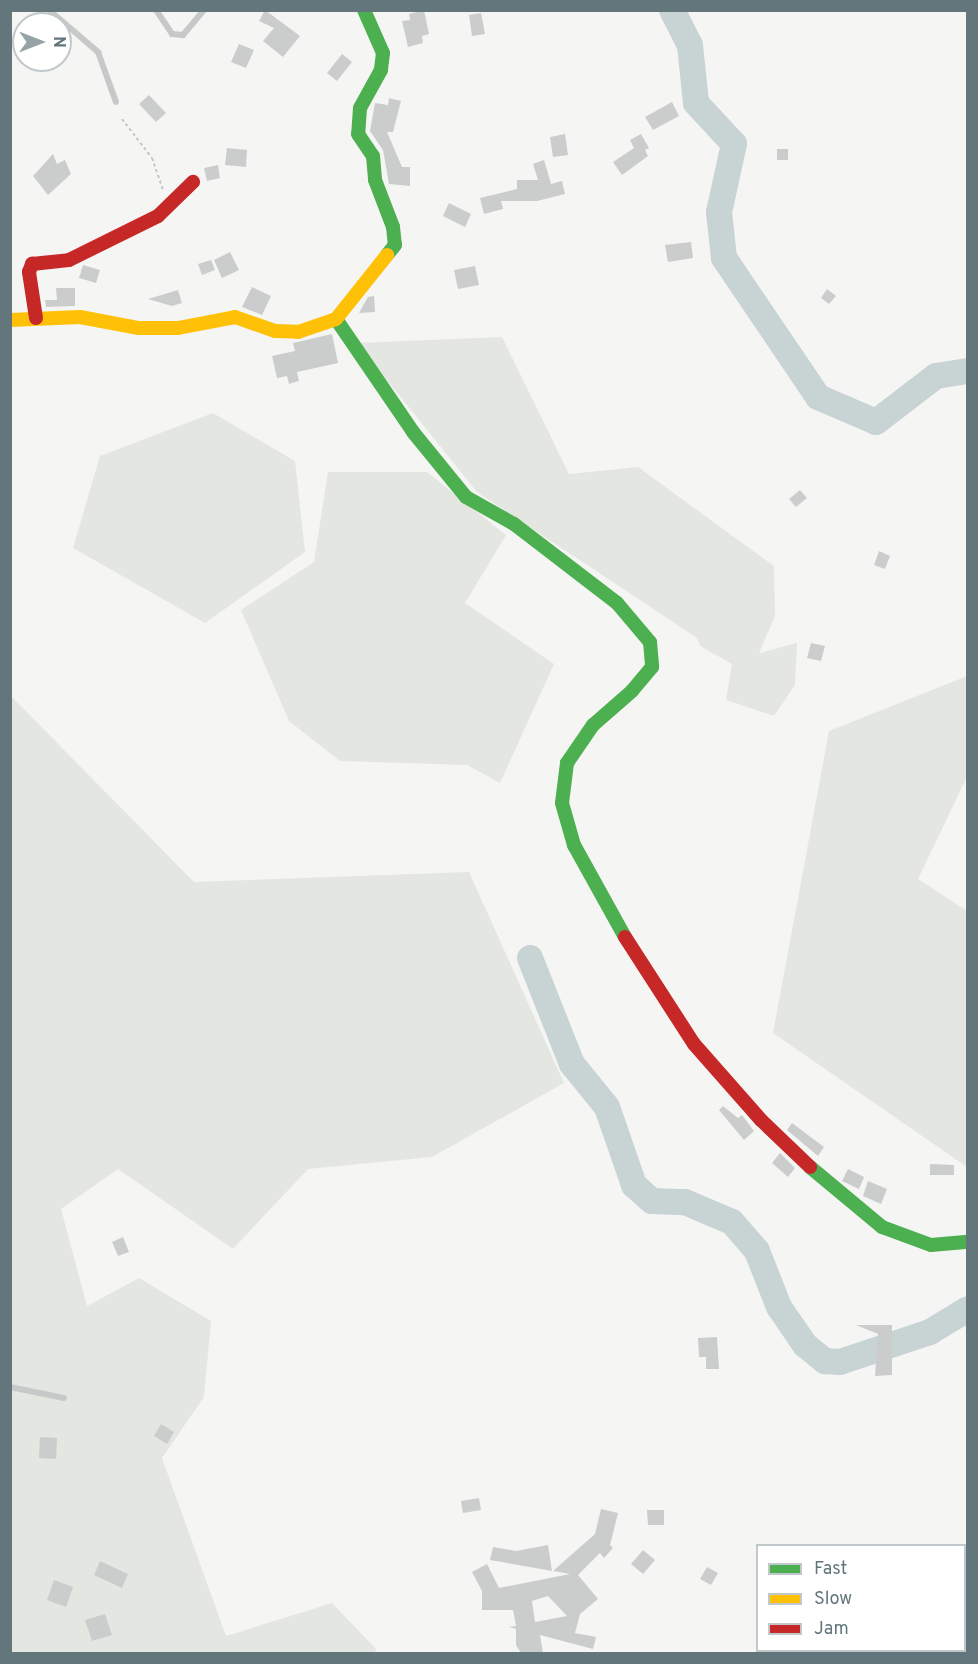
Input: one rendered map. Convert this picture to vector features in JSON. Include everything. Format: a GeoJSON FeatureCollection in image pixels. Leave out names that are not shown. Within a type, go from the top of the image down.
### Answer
{"type":"FeatureCollection","features":[{"type":"Feature","properties":{"kind":"street"},"geometry":{"type":"LineString","coordinates":[[10,320],[80,317],[157,329],[235,317],[275,332],[298,332],[336,319],[395,245],[393,227],[375,180],[373,156],[358,134],[360,108],[381,70],[383,53],[364,10]]}},
{"type":"Feature","properties":{"kind":"street"},"geometry":{"type":"LineString","coordinates":[[36,318],[29,272],[32,264],[69,260],[158,216],[193,182]]}},
{"type":"Feature","properties":{"kind":"street"},"geometry":{"type":"LineString","coordinates":[[336,319],[412,432],[466,497],[514,524],[617,603],[650,642],[652,667],[632,691],[593,725],[567,763],[562,803],[574,845],[644,972],[694,1044],[761,1120],[842,1197],[882,1227],[931,1245],[968,1242]]}},
{"type":"Feature","properties":{"kind":"lane"},"geometry":{"type":"LineString","coordinates":[[49,10],[98,52],[117,102]]}},
{"type":"Feature","properties":{"kind":"lane"},"geometry":{"type":"LineString","coordinates":[[156,10],[172,34],[183,35],[204,10]]}},
{"type":"Feature","properties":{"kind":"lane"},"geometry":{"type":"LineString","coordinates":[[10,1387],[63,1398]]}},
{"type":"Feature","properties":{"kind":"path"},"geometry":{"type":"LineString","coordinates":[[122,119],[152,158],[161,188],[174,201]]}},
{"type":"Feature","properties":{"kind":"shaded area"},"geometry":{"type":"Polygon","coordinates":[[[502,337],[569,474],[638,467],[774,566],[775,616],[759,653],[797,643],[795,685],[774,716],[726,700],[732,664],[700,646],[697,638],[477,492],[357,343],[502,337]]]}},
{"type":"Feature","properties":{"kind":"shaded area"},"geometry":{"type":"Polygon","coordinates":[[[213,413],[295,461],[305,552],[205,623],[73,548],[100,456],[213,413]]]}},
{"type":"Feature","properties":{"kind":"shaded area"},"geometry":{"type":"Polygon","coordinates":[[[328,472],[427,472],[506,535],[465,603],[554,664],[500,783],[467,765],[340,761],[289,721],[241,610],[314,562],[328,472]]]}},
{"type":"Feature","properties":{"kind":"shaded area"},"geometry":{"type":"Polygon","coordinates":[[[967,676],[967,777],[918,879],[967,911],[967,1167],[773,1033],[829,731],[967,676]]]}},
{"type":"Feature","properties":{"kind":"shaded area"},"geometry":{"type":"Polygon","coordinates":[[[10,695],[194,882],[469,872],[564,1083],[432,1157],[308,1169],[233,1249],[118,1169],[61,1209],[87,1306],[139,1278],[211,1321],[204,1397],[162,1458],[226,1636],[332,1603],[376,1649],[375,1653],[11,1653],[10,695]]]}},
{"type":"Feature","properties":{"kind":"building"},"geometry":{"type":"Polygon","coordinates":[[[265,10],[300,36],[283,57],[263,41],[274,28],[259,21],[265,10]]]}},
{"type":"Feature","properties":{"kind":"building"},"geometry":{"type":"Polygon","coordinates":[[[424,10],[429,34],[422,36],[423,43],[408,47],[402,21],[410,20],[409,14],[424,10]]]}},
{"type":"Feature","properties":{"kind":"building"},"geometry":{"type":"Polygon","coordinates":[[[481,13],[485,34],[472,36],[469,15],[481,13]]]}},
{"type":"Feature","properties":{"kind":"building"},"geometry":{"type":"Polygon","coordinates":[[[239,44],[254,50],[246,68],[231,62],[239,44]]]}},
{"type":"Feature","properties":{"kind":"building"},"geometry":{"type":"Polygon","coordinates":[[[342,54],[352,62],[337,81],[327,73],[342,54]]]}},
{"type":"Feature","properties":{"kind":"building"},"geometry":{"type":"Polygon","coordinates":[[[149,95],[166,113],[156,122],[139,104],[149,95]]]}},
{"type":"Feature","properties":{"kind":"building"},"geometry":{"type":"Polygon","coordinates":[[[389,98],[401,101],[393,132],[387,132],[402,167],[410,167],[410,186],[389,184],[383,150],[370,131],[375,103],[388,105],[389,98]]]}},
{"type":"Feature","properties":{"kind":"building"},"geometry":{"type":"Polygon","coordinates":[[[672,102],[679,116],[653,130],[645,117],[672,102]]]}},
{"type":"Feature","properties":{"kind":"building"},"geometry":{"type":"Polygon","coordinates":[[[565,134],[568,155],[553,157],[550,137],[565,134]]]}},
{"type":"Feature","properties":{"kind":"building"},"geometry":{"type":"Polygon","coordinates":[[[641,134],[649,148],[645,150],[648,156],[622,175],[613,162],[634,148],[630,140],[641,134]]]}},
{"type":"Feature","properties":{"kind":"building"},"geometry":{"type":"Polygon","coordinates":[[[227,148],[247,150],[246,167],[225,165],[227,148]]]}},
{"type":"Feature","properties":{"kind":"building"},"geometry":{"type":"Polygon","coordinates":[[[777,149],[788,149],[788,160],[777,160],[777,149]]]}},
{"type":"Feature","properties":{"kind":"building"},"geometry":{"type":"Polygon","coordinates":[[[53,154],[57,164],[65,160],[71,174],[48,195],[33,176],[53,154]]]}},
{"type":"Feature","properties":{"kind":"building"},"geometry":{"type":"Polygon","coordinates":[[[544,160],[551,184],[562,181],[565,194],[537,201],[501,201],[503,209],[484,214],[480,198],[517,189],[517,180],[538,180],[533,164],[544,160]]]}},
{"type":"Feature","properties":{"kind":"building"},"geometry":{"type":"Polygon","coordinates":[[[218,165],[220,178],[207,181],[204,168],[218,165]]]}},
{"type":"Feature","properties":{"kind":"building"},"geometry":{"type":"Polygon","coordinates":[[[449,203],[471,214],[465,227],[443,216],[449,203]]]}},
{"type":"Feature","properties":{"kind":"building"},"geometry":{"type":"Polygon","coordinates":[[[691,242],[693,258],[668,262],[665,245],[691,242]]]}},
{"type":"Feature","properties":{"kind":"building"},"geometry":{"type":"Polygon","coordinates":[[[230,252],[239,270],[222,278],[214,260],[230,252]]]}},
{"type":"Feature","properties":{"kind":"building"},"geometry":{"type":"Polygon","coordinates":[[[211,260],[215,270],[202,275],[198,264],[211,260]]]}},
{"type":"Feature","properties":{"kind":"building"},"geometry":{"type":"Polygon","coordinates":[[[83,265],[100,270],[96,283],[79,278],[83,265]]]}},
{"type":"Feature","properties":{"kind":"building"},"geometry":{"type":"Polygon","coordinates":[[[475,266],[479,285],[458,289],[454,270],[475,266]]]}},
{"type":"Feature","properties":{"kind":"building"},"geometry":{"type":"Polygon","coordinates":[[[252,287],[271,296],[262,315],[242,307],[252,287]]]}},
{"type":"Feature","properties":{"kind":"building"},"geometry":{"type":"Polygon","coordinates":[[[56,288],[75,288],[75,306],[46,307],[45,300],[57,300],[56,288]]]}},
{"type":"Feature","properties":{"kind":"building"},"geometry":{"type":"Polygon","coordinates":[[[827,289],[836,296],[829,304],[821,298],[827,289]]]}},
{"type":"Feature","properties":{"kind":"building"},"geometry":{"type":"Polygon","coordinates":[[[178,290],[182,303],[172,306],[148,299],[178,290]]]}},
{"type":"Feature","properties":{"kind":"building"},"geometry":{"type":"Polygon","coordinates":[[[374,296],[375,312],[359,313],[368,297],[374,296]]]}},
{"type":"Feature","properties":{"kind":"building"},"geometry":{"type":"Polygon","coordinates":[[[332,334],[338,363],[297,372],[299,381],[289,384],[287,376],[277,378],[272,356],[295,351],[293,343],[332,334]]]}},
{"type":"Feature","properties":{"kind":"building"},"geometry":{"type":"Polygon","coordinates":[[[800,490],[807,498],[796,507],[789,499],[800,490]]]}},
{"type":"Feature","properties":{"kind":"building"},"geometry":{"type":"Polygon","coordinates":[[[879,551],[890,556],[885,569],[874,565],[879,551]]]}},
{"type":"Feature","properties":{"kind":"building"},"geometry":{"type":"Polygon","coordinates":[[[811,643],[825,646],[821,661],[807,658],[811,643]]]}},
{"type":"Feature","properties":{"kind":"building"},"geometry":{"type":"Polygon","coordinates":[[[723,1106],[738,1118],[742,1115],[754,1131],[744,1140],[719,1110],[723,1106]]]}},
{"type":"Feature","properties":{"kind":"building"},"geometry":{"type":"Polygon","coordinates":[[[792,1123],[824,1147],[818,1156],[787,1130],[792,1123]]]}},
{"type":"Feature","properties":{"kind":"building"},"geometry":{"type":"Polygon","coordinates":[[[780,1153],[795,1168],[788,1177],[772,1163],[780,1153]]]}},
{"type":"Feature","properties":{"kind":"building"},"geometry":{"type":"Polygon","coordinates":[[[930,1164],[954,1165],[954,1175],[930,1175],[930,1164]]]}},
{"type":"Feature","properties":{"kind":"building"},"geometry":{"type":"Polygon","coordinates":[[[848,1169],[864,1177],[859,1189],[842,1181],[848,1169]]]}},
{"type":"Feature","properties":{"kind":"building"},"geometry":{"type":"Polygon","coordinates":[[[868,1181],[887,1189],[881,1204],[863,1196],[868,1181]]]}},
{"type":"Feature","properties":{"kind":"building"},"geometry":{"type":"Polygon","coordinates":[[[123,1237],[129,1252],[118,1256],[112,1242],[123,1237]]]}},
{"type":"Feature","properties":{"kind":"building"},"geometry":{"type":"Polygon","coordinates":[[[856,1325],[892,1325],[892,1375],[875,1376],[878,1334],[856,1325]]]}},
{"type":"Feature","properties":{"kind":"building"},"geometry":{"type":"Polygon","coordinates":[[[717,1337],[719,1369],[706,1369],[706,1357],[699,1357],[698,1338],[717,1337]]]}},
{"type":"Feature","properties":{"kind":"building"},"geometry":{"type":"Polygon","coordinates":[[[161,1424],[174,1432],[167,1444],[154,1436],[161,1424]]]}},
{"type":"Feature","properties":{"kind":"building"},"geometry":{"type":"Polygon","coordinates":[[[40,1437],[57,1438],[56,1459],[39,1458],[40,1437]]]}},
{"type":"Feature","properties":{"kind":"building"},"geometry":{"type":"Polygon","coordinates":[[[479,1498],[481,1510],[463,1513],[461,1501],[479,1498]]]}},
{"type":"Feature","properties":{"kind":"building"},"geometry":{"type":"Polygon","coordinates":[[[601,1509],[618,1513],[610,1545],[613,1548],[604,1558],[600,1553],[578,1575],[598,1599],[580,1614],[575,1633],[596,1637],[593,1649],[540,1635],[543,1653],[521,1653],[516,1645],[516,1629],[509,1627],[516,1626],[513,1610],[482,1610],[482,1591],[472,1572],[487,1564],[499,1588],[570,1574],[553,1571],[595,1534],[601,1509]],[[548,1596],[532,1601],[535,1622],[567,1616],[548,1596]]]}},
{"type":"Feature","properties":{"kind":"building"},"geometry":{"type":"Polygon","coordinates":[[[647,1510],[664,1510],[664,1525],[648,1525],[647,1510]]]}},
{"type":"Feature","properties":{"kind":"building"},"geometry":{"type":"Polygon","coordinates":[[[548,1545],[552,1571],[490,1560],[493,1547],[516,1551],[548,1545]]]}},
{"type":"Feature","properties":{"kind":"building"},"geometry":{"type":"Polygon","coordinates":[[[643,1550],[655,1560],[643,1574],[631,1564],[643,1550]]]}},
{"type":"Feature","properties":{"kind":"building"},"geometry":{"type":"Polygon","coordinates":[[[100,1561],[128,1574],[122,1588],[94,1575],[100,1561]]]}},
{"type":"Feature","properties":{"kind":"building"},"geometry":{"type":"Polygon","coordinates":[[[707,1567],[718,1573],[711,1585],[700,1579],[707,1567]]]}},
{"type":"Feature","properties":{"kind":"building"},"geometry":{"type":"Polygon","coordinates":[[[54,1580],[73,1587],[66,1607],[47,1600],[54,1580]]]}},
{"type":"Feature","properties":{"kind":"building"},"geometry":{"type":"Polygon","coordinates":[[[105,1614],[112,1635],[92,1641],[85,1620],[105,1614]]]}},
{"type":"Feature","properties":{"kind":"waterway"},"geometry":{"type":"LineString","coordinates":[[672,10],[690,45],[696,103],[734,144],[719,212],[724,258],[818,397],[876,422],[936,376],[968,371]]}},
{"type":"Feature","properties":{"kind":"waterway"},"geometry":{"type":"LineString","coordinates":[[530,958],[572,1064],[607,1107],[634,1185],[652,1201],[685,1202],[732,1222],[757,1251],[779,1307],[805,1345],[825,1361],[840,1362],[930,1332],[968,1309]]}},
{"type":"Feature","properties":{"kind":"traffic: fast"},"geometry":{"type":"LineString","coordinates":[[364,10],[383,53],[381,70],[360,108],[358,134],[373,156],[375,180],[393,227],[395,245],[387,255]]}},
{"type":"Feature","properties":{"kind":"traffic: fast"},"geometry":{"type":"LineString","coordinates":[[336,319],[413,432],[466,497],[514,524],[617,603],[650,642],[652,667],[632,691],[593,725],[567,763],[562,803],[574,845],[625,937]]}},
{"type":"Feature","properties":{"kind":"traffic: fast"},"geometry":{"type":"LineString","coordinates":[[810,1167],[882,1227],[931,1245],[968,1242]]}},
{"type":"Feature","properties":{"kind":"traffic: slow"},"geometry":{"type":"LineString","coordinates":[[10,320],[80,317],[139,328],[178,328],[235,317],[275,331],[298,332],[336,319],[387,255]]}},
{"type":"Feature","properties":{"kind":"traffic: jam"},"geometry":{"type":"LineString","coordinates":[[36,318],[29,272],[32,264],[69,260],[158,216],[193,182]]}},
{"type":"Feature","properties":{"kind":"traffic: jam"},"geometry":{"type":"LineString","coordinates":[[625,937],[694,1044],[761,1120],[810,1167]]}}]}
